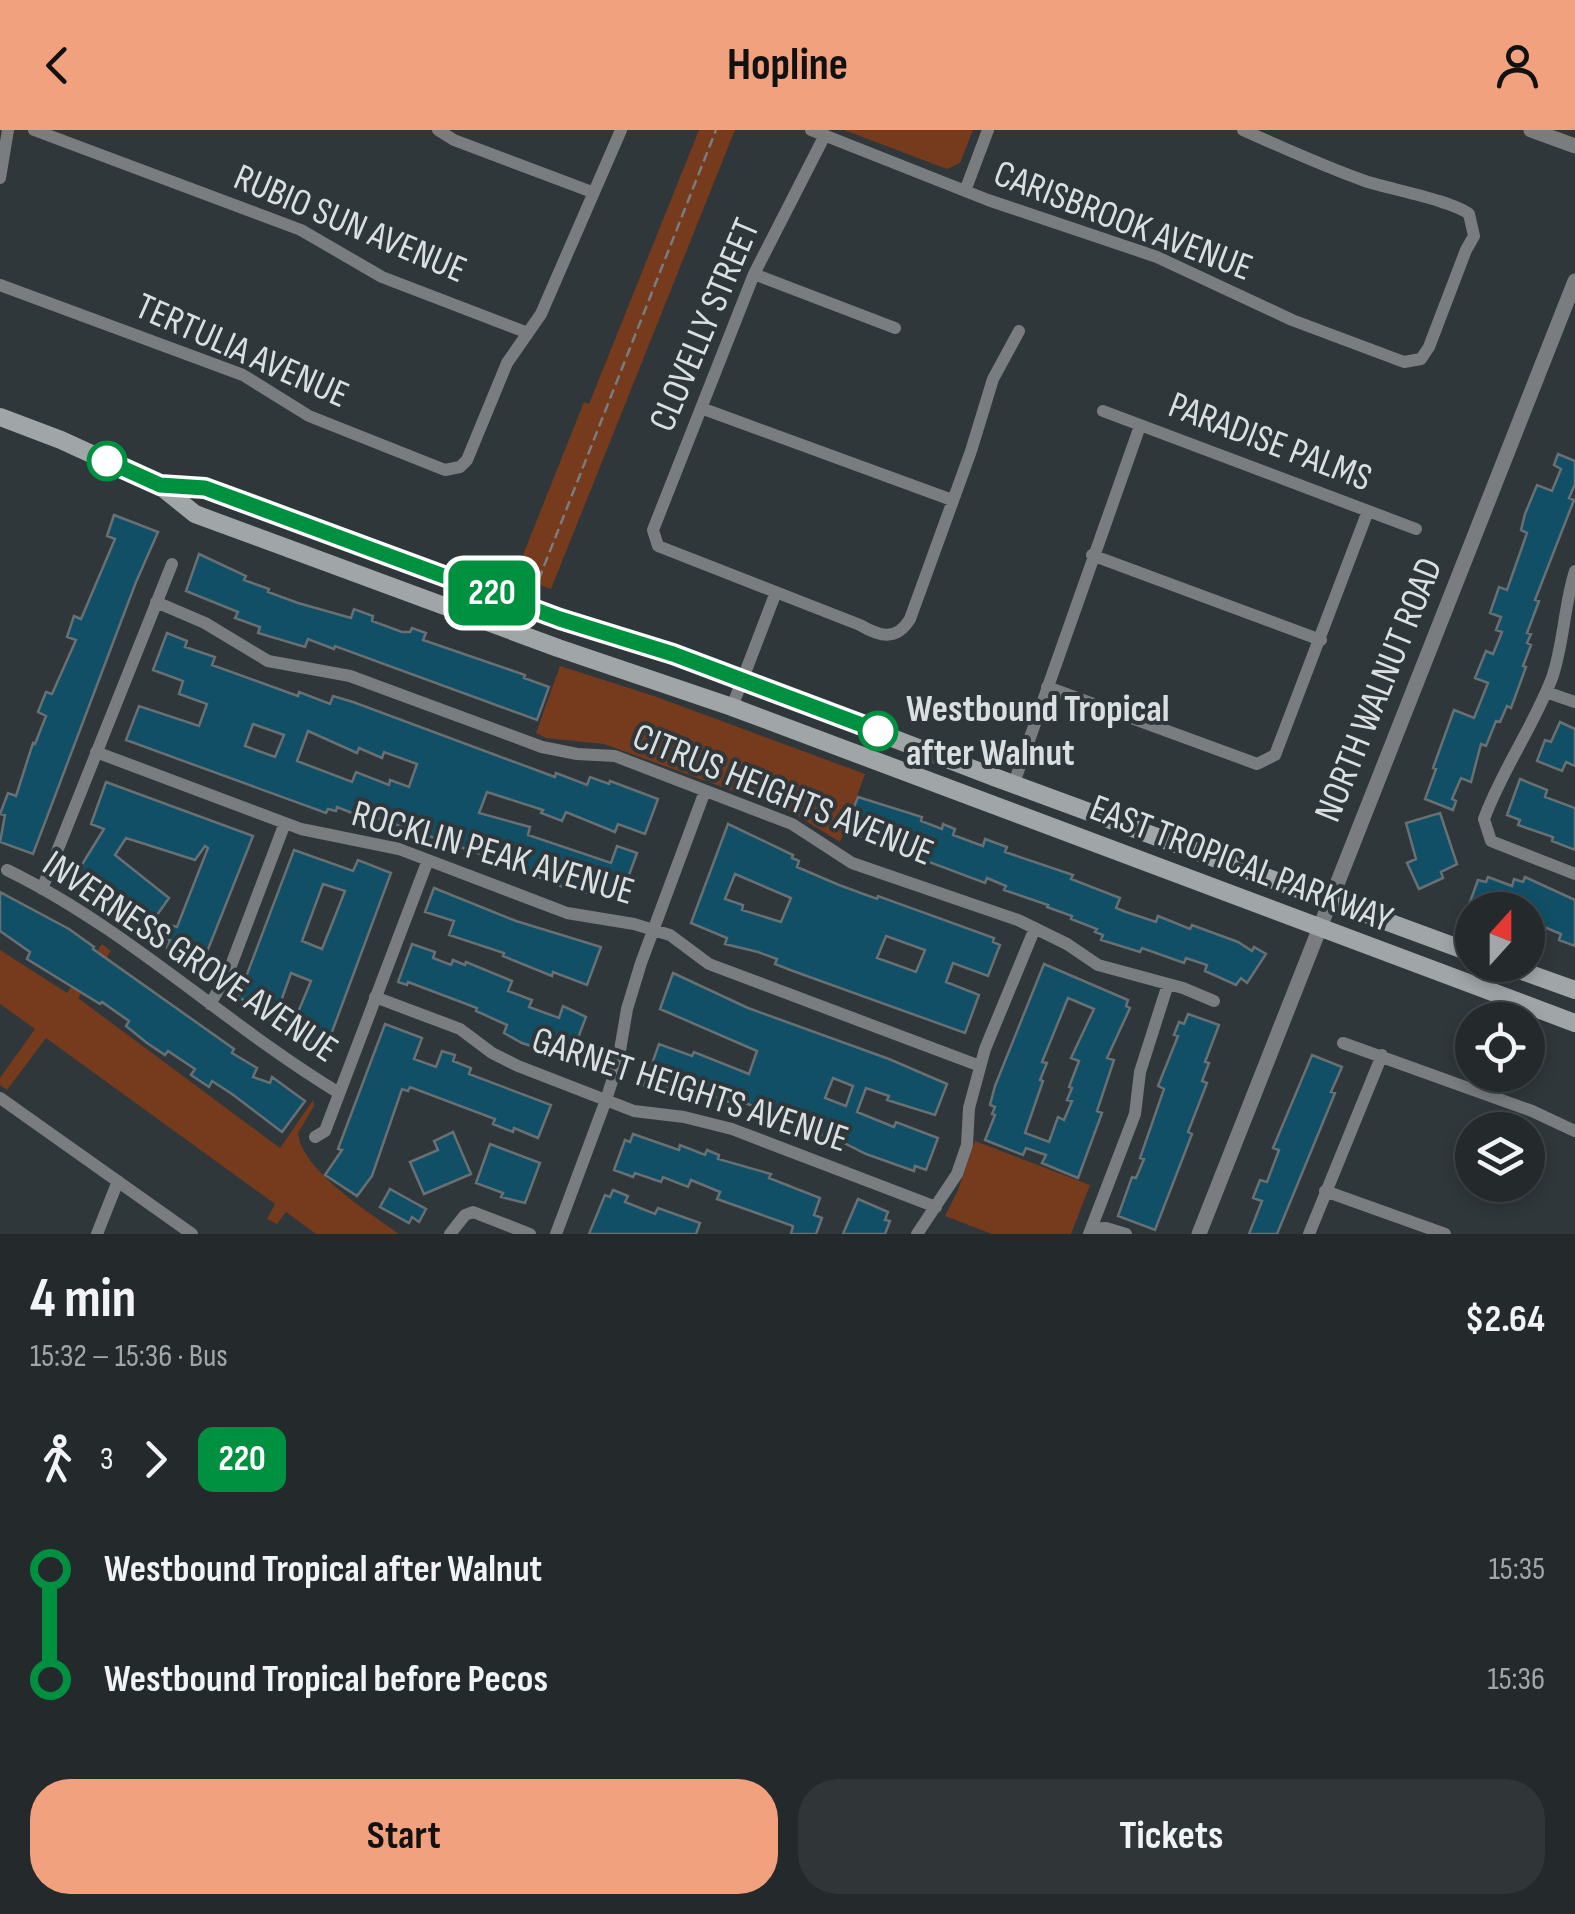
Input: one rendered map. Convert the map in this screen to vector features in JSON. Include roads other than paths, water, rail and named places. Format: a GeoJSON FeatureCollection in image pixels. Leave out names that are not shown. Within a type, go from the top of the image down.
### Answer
{"type":"FeatureCollection","features":[{"type":"Feature","properties":{"kind":"main road","name":"EAST TROPICAL PARKWAY"},"geometry":{"type":"LineString","coordinates":[[0,417],[160,485],[195,514],[558,648],[732,707],[1575,1023]]}},
{"type":"Feature","properties":{"kind":"main road","name":"EAST TROPICAL PARKWAY"},"geometry":{"type":"LineString","coordinates":[[160,485],[205,488],[742,680],[1455,947]]}},
{"type":"Feature","properties":{"kind":"main road"},"geometry":{"type":"LineString","coordinates":[[1545,979],[1575,990]]}},
{"type":"Feature","properties":{"kind":"street"},"geometry":{"type":"LineString","coordinates":[[0,178],[8,130]]}},
{"type":"Feature","properties":{"kind":"street","name":"RUBIO SUN AVENUE"},"geometry":{"type":"LineString","coordinates":[[34,130],[316,236],[382,276],[528,333]]}},
{"type":"Feature","properties":{"kind":"street"},"geometry":{"type":"LineString","coordinates":[[438,130],[454,140],[592,192]]}},
{"type":"Feature","properties":{"kind":"street"},"geometry":{"type":"LineString","coordinates":[[528,333],[541,314],[621,130]]}},
{"type":"Feature","properties":{"kind":"street","name":"CARISBROOK AVENUE"},"geometry":{"type":"LineString","coordinates":[[811,130],[965,191],[1157,257],[1292,320],[1404,362],[1415,362],[1424,356],[1474,236],[1471,219],[1464,209],[1365,181],[1243,130]]}},
{"type":"Feature","properties":{"kind":"street"},"geometry":{"type":"LineString","coordinates":[[965,191],[988,130]]}},
{"type":"Feature","properties":{"kind":"street"},"geometry":{"type":"LineString","coordinates":[[1530,130],[1575,146]]}},
{"type":"Feature","properties":{"kind":"street","name":"CLOVELLY STREET"},"geometry":{"type":"LineString","coordinates":[[776,592],[662,549],[655,542],[653,530],[754,274],[825,135]]}},
{"type":"Feature","properties":{"kind":"street"},"geometry":{"type":"LineString","coordinates":[[754,274],[895,328]]}},
{"type":"Feature","properties":{"kind":"street","name":"NORTH WALNUT ROAD"},"geometry":{"type":"LineString","coordinates":[[1199,1234],[1575,282]]}},
{"type":"Feature","properties":{"kind":"street","name":"TERTULIA AVENUE"},"geometry":{"type":"LineString","coordinates":[[0,286],[242,375],[309,416],[445,470],[460,467],[472,452],[507,364],[528,333]]}},
{"type":"Feature","properties":{"kind":"street"},"geometry":{"type":"LineString","coordinates":[[732,707],[776,592],[876,634],[900,632],[910,619],[993,379],[1019,332]]}},
{"type":"Feature","properties":{"kind":"street"},"geometry":{"type":"LineString","coordinates":[[701,408],[952,500]]}},
{"type":"Feature","properties":{"kind":"street","name":"PARADISE PALMS"},"geometry":{"type":"LineString","coordinates":[[1103,411],[1416,529]]}},
{"type":"Feature","properties":{"kind":"street"},"geometry":{"type":"LineString","coordinates":[[1014,782],[1140,426]]}},
{"type":"Feature","properties":{"kind":"street"},"geometry":{"type":"LineString","coordinates":[[1047,687],[1257,764],[1266,761],[1275,755],[1368,511]]}},
{"type":"Feature","properties":{"kind":"street"},"geometry":{"type":"LineString","coordinates":[[1092,555],[1321,640]]}},
{"type":"Feature","properties":{"kind":"street"},"geometry":{"type":"LineString","coordinates":[[42,889],[172,564]]}},
{"type":"Feature","properties":{"kind":"street"},"geometry":{"type":"LineString","coordinates":[[1575,570],[1554,673],[1484,819],[1487,835],[1502,846],[1575,874]]}},
{"type":"Feature","properties":{"kind":"street","name":"CITRUS HEIGHTS AVENUE"},"geometry":{"type":"LineString","coordinates":[[156,602],[206,624],[268,662],[350,676],[542,746],[577,754],[614,756],[792,824],[852,863],[938,890],[1035,928],[1098,965],[1214,1001]]}},
{"type":"Feature","properties":{"kind":"street"},"geometry":{"type":"LineString","coordinates":[[1546,692],[1575,702]]}},
{"type":"Feature","properties":{"kind":"street","name":"ROCKLIN PEAK AVENUE"},"geometry":{"type":"LineString","coordinates":[[96,752],[322,836],[374,842],[567,914],[670,935],[709,964],[980,1066]]}},
{"type":"Feature","properties":{"kind":"street"},"geometry":{"type":"LineString","coordinates":[[556,1234],[606,1100],[618,1062],[627,1009],[653,930],[706,791]]}},
{"type":"Feature","properties":{"kind":"street"},"geometry":{"type":"LineString","coordinates":[[210,1004],[227,976],[285,823]]}},
{"type":"Feature","properties":{"kind":"street"},"geometry":{"type":"LineString","coordinates":[[315,1138],[324,1131],[428,860]]}},
{"type":"Feature","properties":{"kind":"street","name":"INVERNESS GROVE AVENUE"},"geometry":{"type":"LineString","coordinates":[[7,870],[92,918],[339,1093]]}},
{"type":"Feature","properties":{"kind":"street"},"geometry":{"type":"LineString","coordinates":[[918,1234],[957,1174],[967,1144],[969,1108],[980,1066],[1035,928]]}},
{"type":"Feature","properties":{"kind":"street"},"geometry":{"type":"LineString","coordinates":[[1092,1232],[1135,1114],[1140,1072],[1168,984]]}},
{"type":"Feature","properties":{"kind":"street","name":"GARNET HEIGHTS AVENUE"},"geometry":{"type":"LineString","coordinates":[[375,997],[460,1029],[492,1054],[518,1066],[634,1111],[695,1119],[732,1129],[936,1207]]}},
{"type":"Feature","properties":{"kind":"street"},"geometry":{"type":"LineString","coordinates":[[1342,1043],[1558,1121],[1575,1132]]}},
{"type":"Feature","properties":{"kind":"street"},"geometry":{"type":"LineString","coordinates":[[1309,1234],[1382,1055]]}},
{"type":"Feature","properties":{"kind":"street"},"geometry":{"type":"LineString","coordinates":[[0,1098],[192,1234]]}},
{"type":"Feature","properties":{"kind":"street"},"geometry":{"type":"LineString","coordinates":[[97,1234],[118,1181]]}},
{"type":"Feature","properties":{"kind":"street"},"geometry":{"type":"LineString","coordinates":[[1325,1192],[1445,1234]]}},
{"type":"Feature","properties":{"kind":"street"},"geometry":{"type":"LineString","coordinates":[[450,1234],[465,1214],[480,1213],[530,1234]]}},
{"type":"Feature","properties":{"kind":"street"},"geometry":{"type":"LineString","coordinates":[[1092,1232],[1106,1228],[1126,1234]]}},
{"type":"Feature","properties":{"kind":"place","name":"Westbound Tropical after Walnut"},"geometry":{"type":"Point","coordinates":[878,731]}}]}
